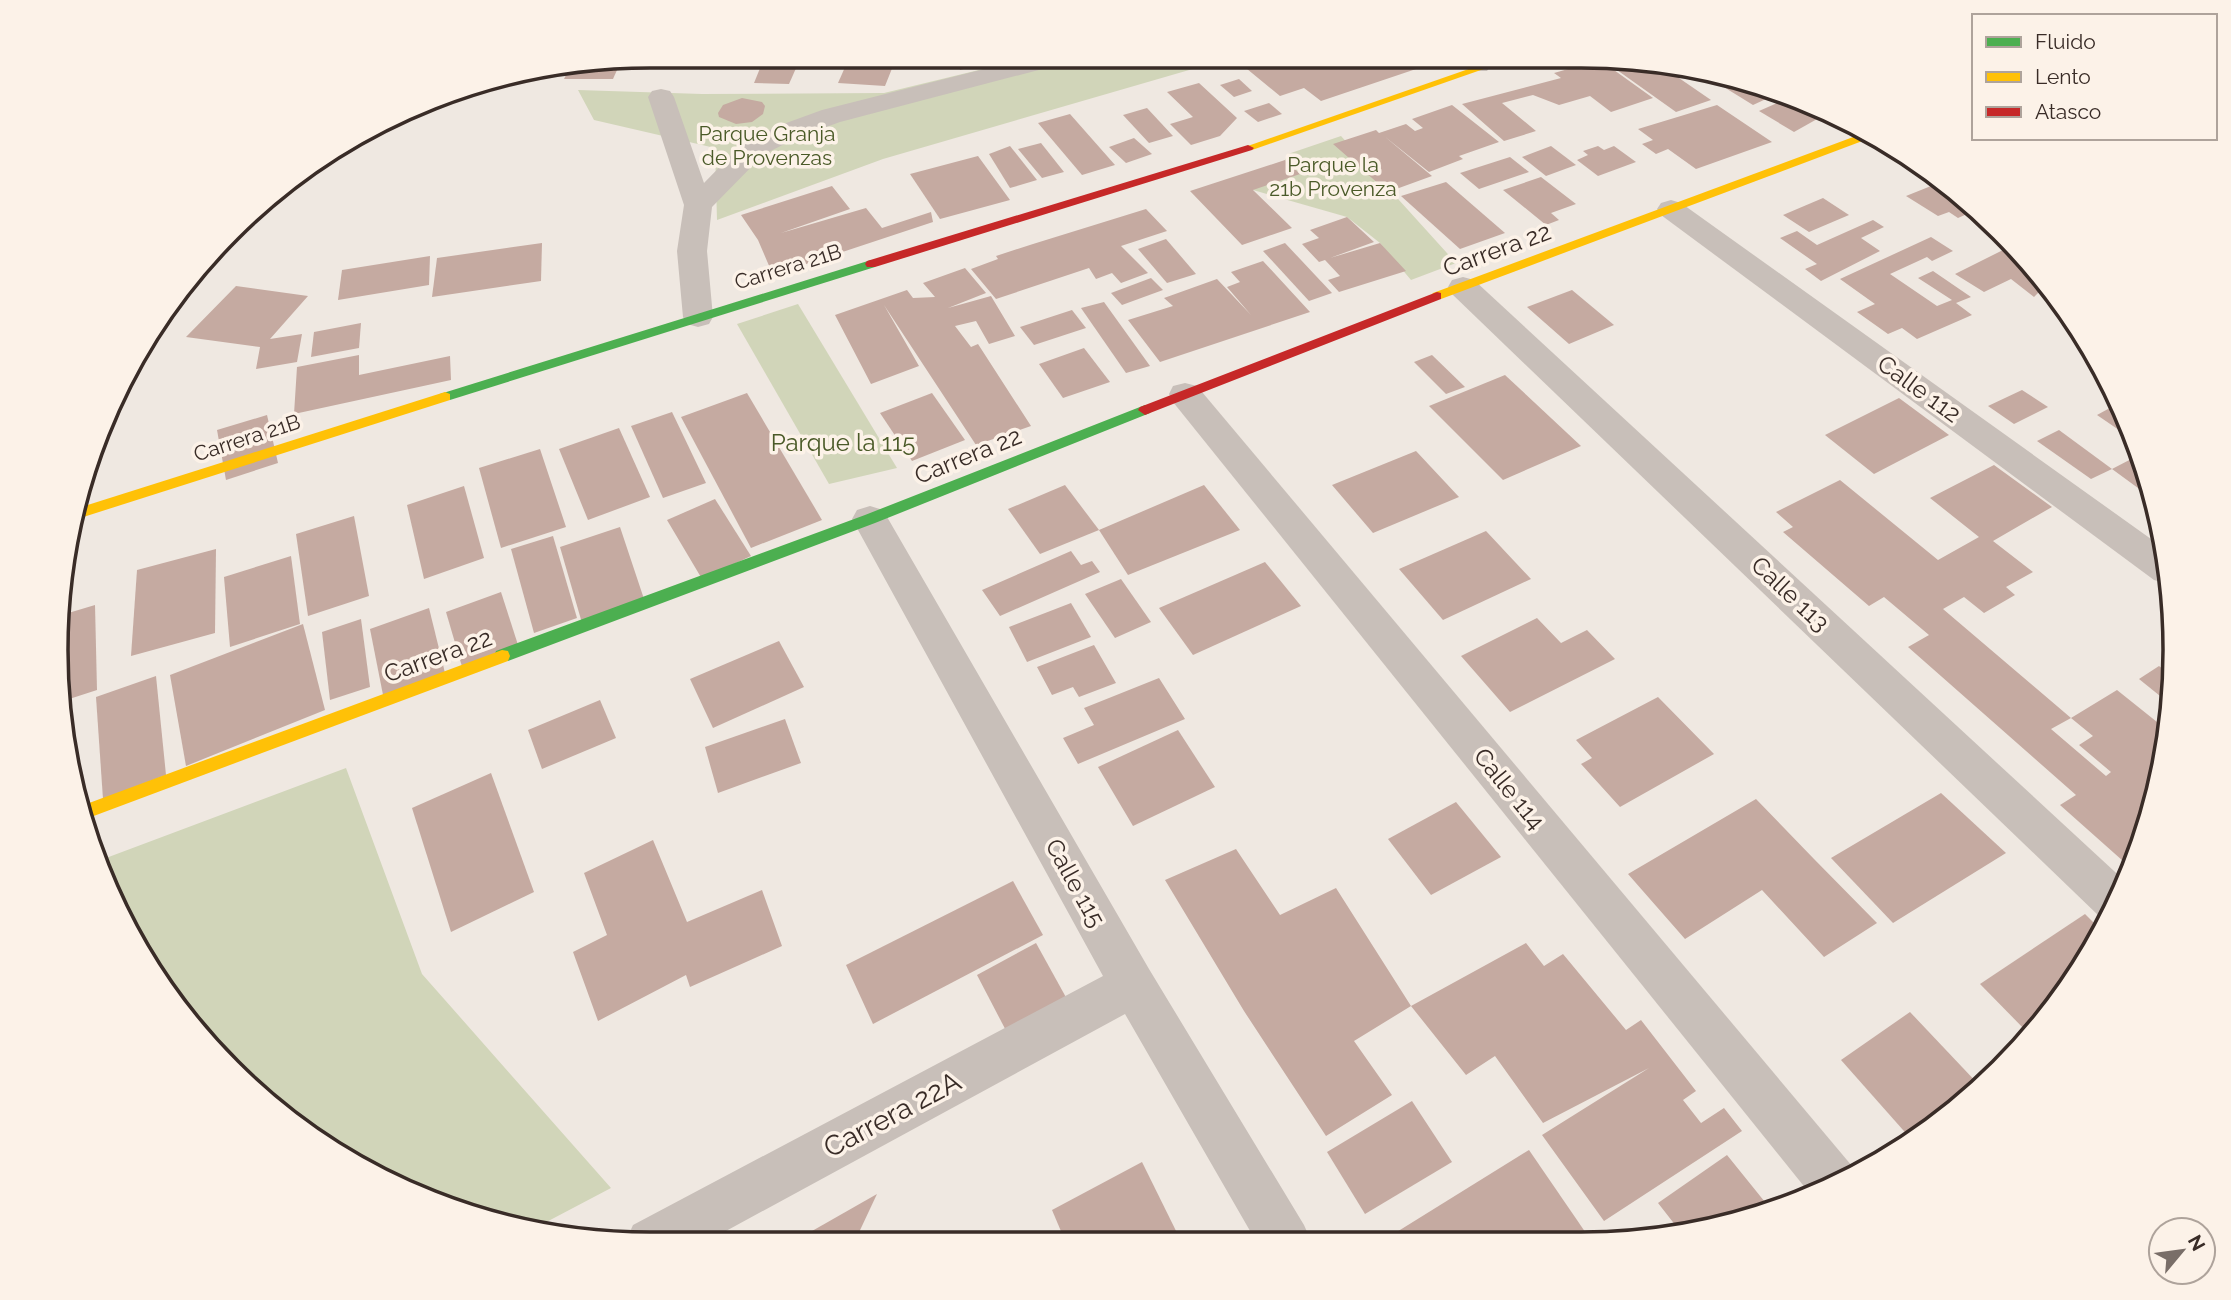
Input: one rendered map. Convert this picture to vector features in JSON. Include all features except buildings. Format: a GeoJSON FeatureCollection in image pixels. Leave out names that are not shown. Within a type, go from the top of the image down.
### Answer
{"type":"FeatureCollection","features":[{"type":"Feature","properties":{"kind":"street"},"geometry":{"type":"LineString","coordinates":[[698,205],[754,149],[788,132],[844,112],[1017,68]]}},
{"type":"Feature","properties":{"kind":"street","name":"Carrera 21B"},"geometry":{"type":"LineString","coordinates":[[85,512],[698,317],[1297,133],[1459,68]]}},
{"type":"Feature","properties":{"kind":"street"},"geometry":{"type":"LineString","coordinates":[[661,97],[698,205],[692,251],[698,317]]}},
{"type":"Feature","properties":{"kind":"street","name":"Carrera 22"},"geometry":{"type":"LineString","coordinates":[[91,810],[870,519],[1463,287],[1859,139]]}},
{"type":"Feature","properties":{"kind":"street","name":"Calle 112"},"geometry":{"type":"LineString","coordinates":[[1671,209],[2156,562]]}},
{"type":"Feature","properties":{"kind":"street","name":"Calle 113"},"geometry":{"type":"LineString","coordinates":[[1463,287],[2108,895]]}},
{"type":"Feature","properties":{"kind":"street","name":"Calle 114"},"geometry":{"type":"LineString","coordinates":[[1185,394],[1828,1176]]}},
{"type":"Feature","properties":{"kind":"street","name":"Calle 115"},"geometry":{"type":"LineString","coordinates":[[870,519],[1133,985],[1279,1232]]}},
{"type":"Feature","properties":{"kind":"street","name":"Carrera 22A"},"geometry":{"type":"LineString","coordinates":[[685,1232],[1133,985]]}},
{"type":"Feature","properties":{"kind":"green space","name":"Parque Granja de Provenzas"},"geometry":{"type":"Polygon","coordinates":[[[987,68],[1196,68],[883,159],[717,220],[715,148],[594,120],[578,90],[702,94],[884,93],[987,68]]]}},
{"type":"Feature","properties":{"kind":"green space","name":"Parque la 21b Provenza"},"geometry":{"type":"Polygon","coordinates":[[[1341,136],[1456,263],[1411,280],[1380,243],[1347,217],[1253,190],[1288,154],[1341,136]]]}},
{"type":"Feature","properties":{"kind":"green space","name":"Parque la 115"},"geometry":{"type":"Polygon","coordinates":[[[798,304],[897,468],[829,484],[737,324],[798,304]]]}},
{"type":"Feature","properties":{"kind":"green space"},"geometry":{"type":"Polygon","coordinates":[[[346,768],[422,974],[611,1188],[546,1222],[537,1221],[463,1201],[427,1187],[359,1154],[327,1134],[266,1087],[213,1034],[188,1004],[146,941],[107,858],[346,768]]]}},
{"type":"Feature","properties":{"kind":"traffic: fast"},"geometry":{"type":"LineString","coordinates":[[445,397],[871,264]]}},
{"type":"Feature","properties":{"kind":"traffic: fast"},"geometry":{"type":"LineString","coordinates":[[502,656],[870,519],[1145,410]]}},
{"type":"Feature","properties":{"kind":"traffic: slow"},"geometry":{"type":"LineString","coordinates":[[1248,148],[1481,68]]}},
{"type":"Feature","properties":{"kind":"traffic: slow"},"geometry":{"type":"LineString","coordinates":[[1437,296],[1859,139]]}},
{"type":"Feature","properties":{"kind":"traffic: slow"},"geometry":{"type":"LineString","coordinates":[[85,511],[445,397]]}},
{"type":"Feature","properties":{"kind":"traffic: slow"},"geometry":{"type":"LineString","coordinates":[[91,810],[502,656]]}},
{"type":"Feature","properties":{"kind":"traffic: jam"},"geometry":{"type":"LineString","coordinates":[[871,264],[1248,148]]}},
{"type":"Feature","properties":{"kind":"traffic: jam"},"geometry":{"type":"LineString","coordinates":[[1145,410],[1437,296]]}}]}
